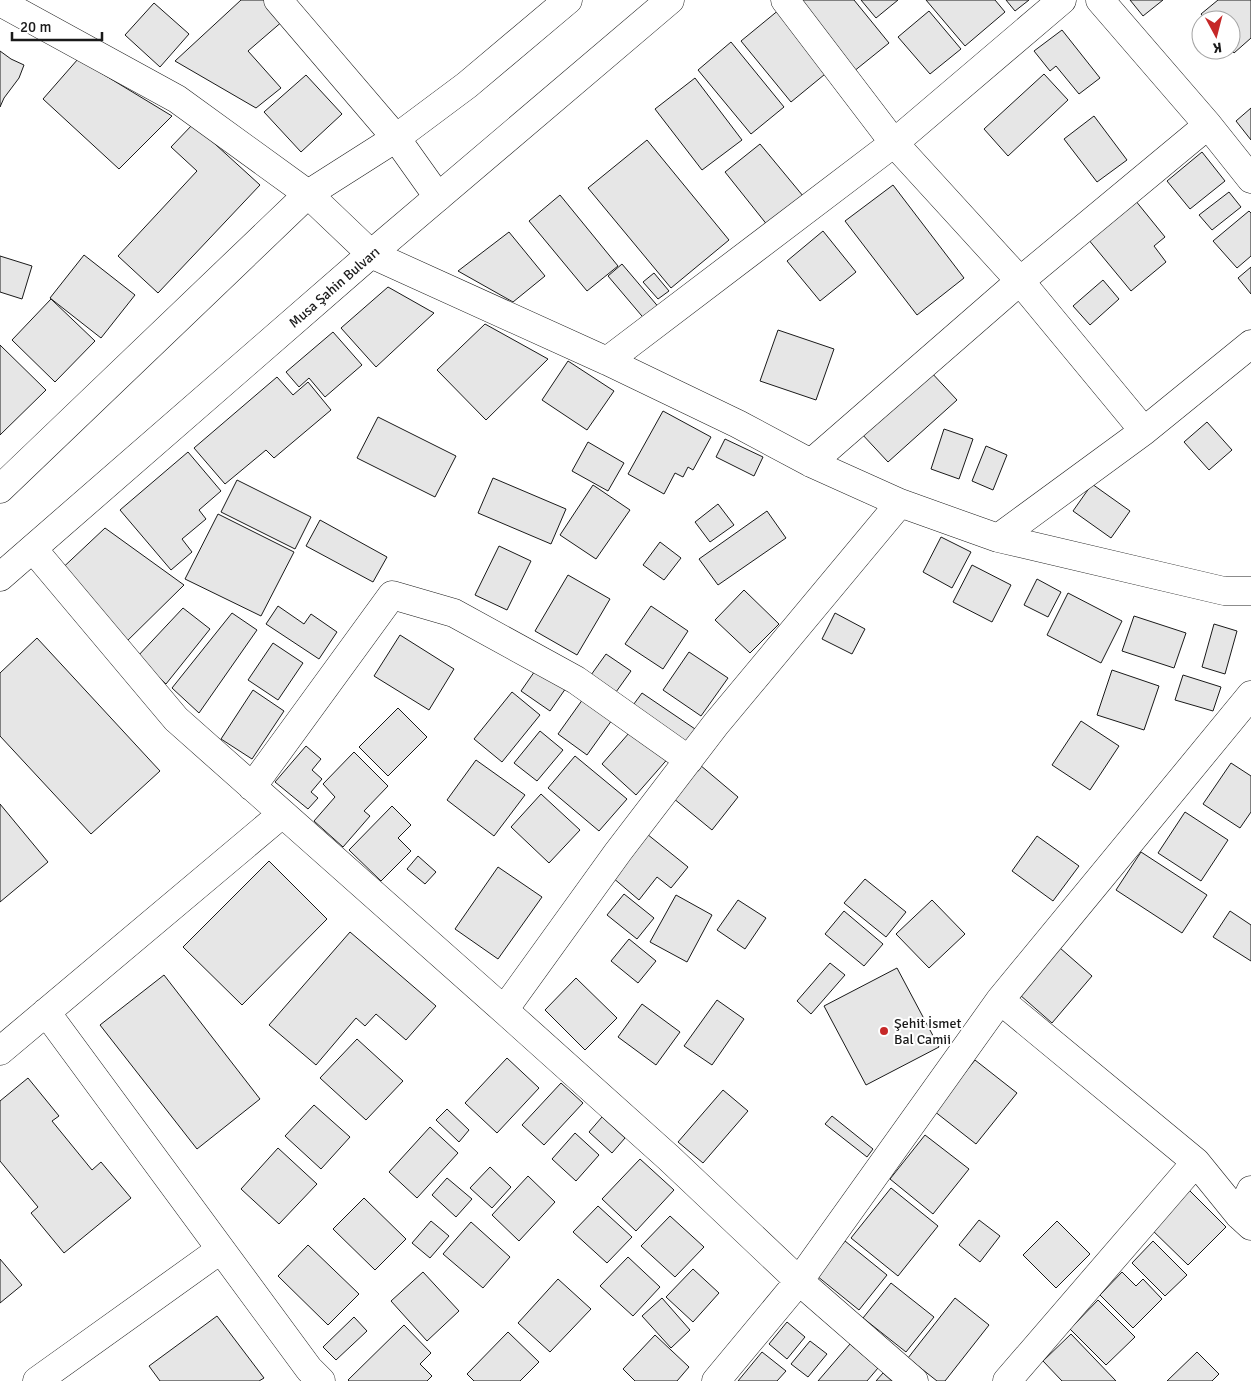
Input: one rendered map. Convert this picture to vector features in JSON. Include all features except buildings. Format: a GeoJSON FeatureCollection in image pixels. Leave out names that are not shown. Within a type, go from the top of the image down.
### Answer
{"type":"FeatureCollection","features":[{"type":"Feature","properties":{"kind":"street"},"geometry":{"type":"LineString","coordinates":[[278,0],[396,138],[438,197]]}},
{"type":"Feature","properties":{"kind":"street"},"geometry":{"type":"LineString","coordinates":[[0,489],[308,194],[396,138],[467,85],[568,0]]}},
{"type":"Feature","properties":{"kind":"street","name":"Musa Şahin Bulvarı"},"geometry":{"type":"LineString","coordinates":[[0,577],[371,254],[670,0]]}},
{"type":"Feature","properties":{"kind":"street"},"geometry":{"type":"LineString","coordinates":[[785,0],[894,142],[1020,280],[1144,431]]}},
{"type":"Feature","properties":{"kind":"street"},"geometry":{"type":"LineString","coordinates":[[607,361],[894,142],[1062,0]]}},
{"type":"Feature","properties":{"kind":"street"},"geometry":{"type":"LineString","coordinates":[[1100,0],[1208,125],[1251,179]]}},
{"type":"Feature","properties":{"kind":"street"},"geometry":{"type":"LineString","coordinates":[[0,2],[177,99],[308,194],[371,254],[607,361],[738,424],[812,463],[900,503],[998,538],[1238,591],[1251,572]]}},
{"type":"Feature","properties":{"kind":"street"},"geometry":{"type":"LineString","coordinates":[[812,463],[1020,280],[1208,125]]}},
{"type":"Feature","properties":{"kind":"street"},"geometry":{"type":"LineString","coordinates":[[998,538],[1144,431],[1251,344]]}},
{"type":"Feature","properties":{"kind":"street"},"geometry":{"type":"LineString","coordinates":[[504,1010],[618,852],[716,724],[900,503]]}},
{"type":"Feature","properties":{"kind":"street"},"geometry":{"type":"LineString","coordinates":[[33,549],[176,719],[504,1010],[668,1158],[799,1280],[914,1381]]}},
{"type":"Feature","properties":{"kind":"street"},"geometry":{"type":"LineString","coordinates":[[252,787],[392,595],[454,613],[576,680],[689,760]]}},
{"type":"Feature","properties":{"kind":"street"},"geometry":{"type":"LineString","coordinates":[[716,1381],[799,1280],[1000,1000],[1251,695]]}},
{"type":"Feature","properties":{"kind":"street"},"geometry":{"type":"LineString","coordinates":[[0,1051],[282,814]]}},
{"type":"Feature","properties":{"kind":"street"},"geometry":{"type":"LineString","coordinates":[[1000,1000],[1196,1162],[1245,1221]]}},
{"type":"Feature","properties":{"kind":"street"},"geometry":{"type":"LineString","coordinates":[[46,1012],[220,1250],[309,1369],[321,1381]]}},
{"type":"Feature","properties":{"kind":"street"},"geometry":{"type":"LineString","coordinates":[[1007,1381],[1196,1162]]}},
{"type":"Feature","properties":{"kind":"street"},"geometry":{"type":"LineString","coordinates":[[1245,1221],[1251,1190]]}},
{"type":"Feature","properties":{"kind":"street"},"geometry":{"type":"LineString","coordinates":[[37,1381],[220,1250]]}},
{"type":"Feature","properties":{"kind":"place","name":"Şehit İsmet Bal Camii"},"geometry":{"type":"Point","coordinates":[884,1031]}}]}
